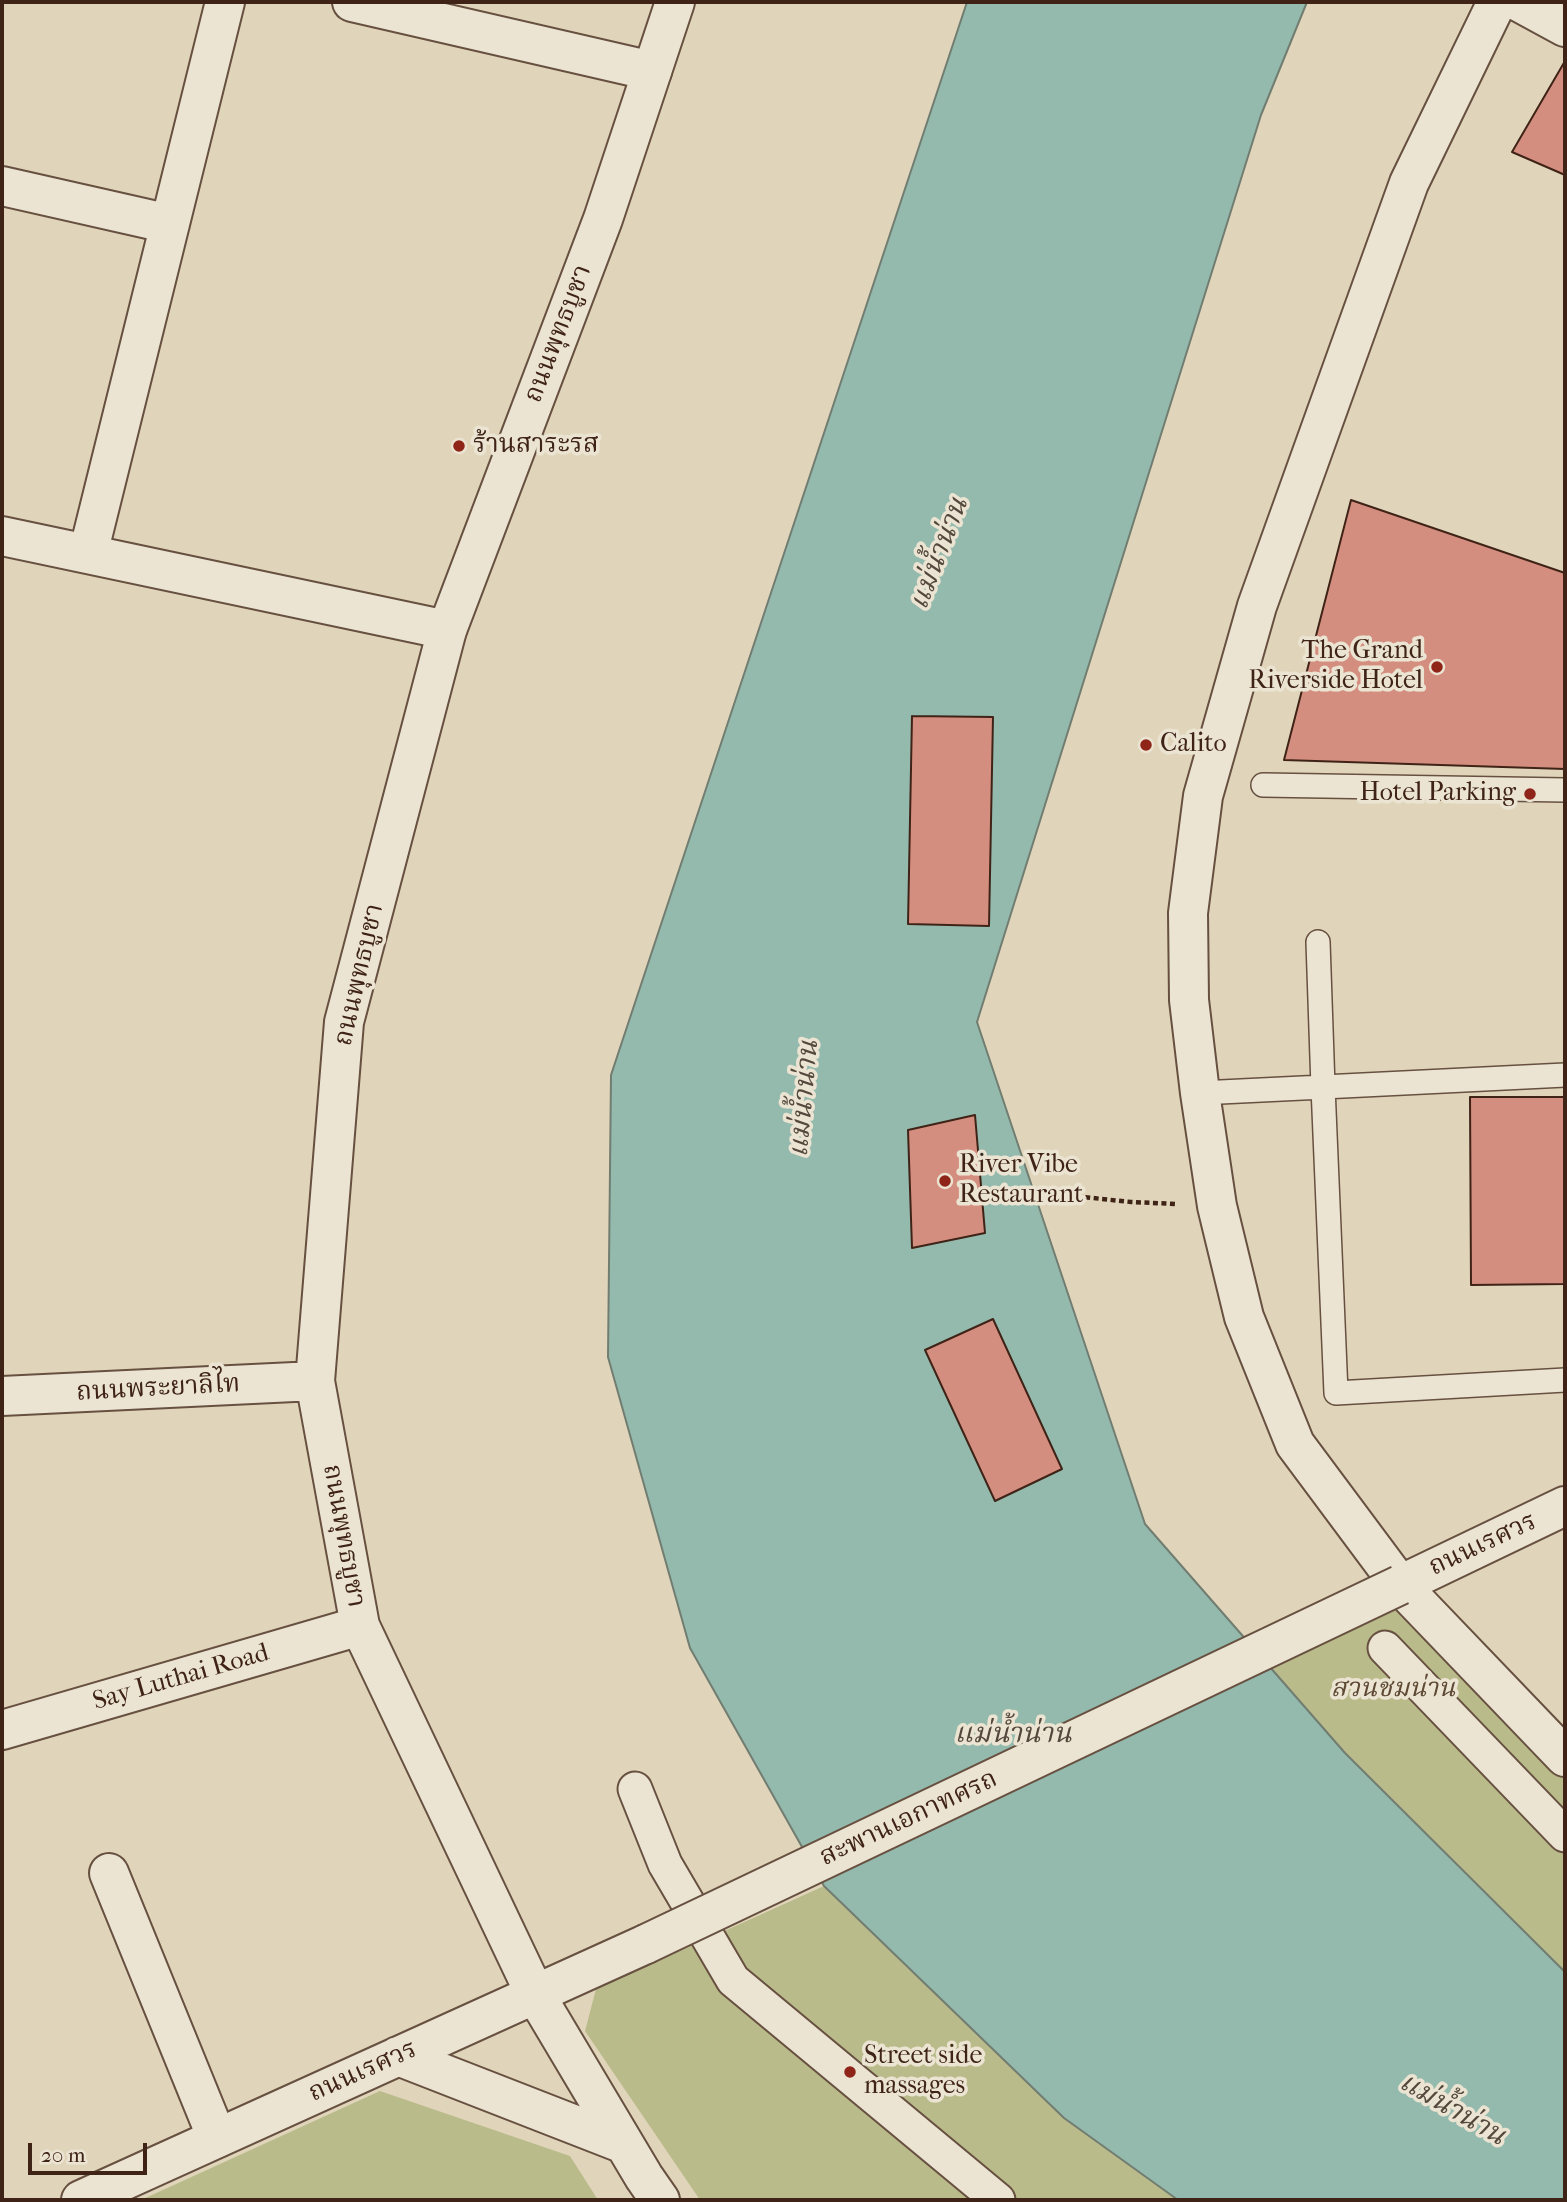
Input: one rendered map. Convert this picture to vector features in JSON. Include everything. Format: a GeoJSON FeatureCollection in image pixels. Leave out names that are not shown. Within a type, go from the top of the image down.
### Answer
{"type":"FeatureCollection","features":[{"type":"Feature","properties":{"kind":"street"},"geometry":{"type":"LineString","coordinates":[[88,554],[225,2]]}},
{"type":"Feature","properties":{"kind":"street"},"geometry":{"type":"LineString","coordinates":[[352,2],[652,71]]}},
{"type":"Feature","properties":{"kind":"street","name":"ถนนพุทธบูชา"},"geometry":{"type":"LineString","coordinates":[[660,2200],[535,1994],[360,1626],[315,1381],[344,1022],[447,629],[603,219],[675,2]]}},
{"type":"Feature","properties":{"kind":"street"},"geometry":{"type":"LineString","coordinates":[[1497,2],[1409,183],[1257,606],[1203,796],[1188,913],[1189,1000],[1217,1206],[1244,1317],[1295,1444],[1400,1585],[1565,1756]]}},
{"type":"Feature","properties":{"kind":"street"},"geometry":{"type":"LineString","coordinates":[[1519,2],[1565,27]]}},
{"type":"Feature","properties":{"kind":"street"},"geometry":{"type":"LineString","coordinates":[[2,186],[170,224]]}},
{"type":"Feature","properties":{"kind":"street"},"geometry":{"type":"LineString","coordinates":[[2,536],[447,629]]}},
{"type":"Feature","properties":{"kind":"street","name":"ถนนพระยาลิไท"},"geometry":{"type":"LineString","coordinates":[[2,1396],[315,1381]]}},
{"type":"Feature","properties":{"kind":"street","name":"ถนนเรศวร"},"geometry":{"type":"LineString","coordinates":[[1400,1585],[1565,1506]]}},
{"type":"Feature","properties":{"kind":"street","name":"สะพานเอกาทศรถ"},"geometry":{"type":"LineString","coordinates":[[646,1944],[1400,1585]]}},
{"type":"Feature","properties":{"kind":"street","name":"Say Luthai Road"},"geometry":{"type":"LineString","coordinates":[[2,1730],[360,1626]]}},
{"type":"Feature","properties":{"kind":"street"},"geometry":{"type":"LineString","coordinates":[[1385,1648],[1565,1835]]}},
{"type":"Feature","properties":{"kind":"street"},"geometry":{"type":"LineString","coordinates":[[635,1789],[665,1864],[733,1980],[998,2200]]}},
{"type":"Feature","properties":{"kind":"street"},"geometry":{"type":"LineString","coordinates":[[109,1873],[218,2138]]}},
{"type":"Feature","properties":{"kind":"street","name":"ถนนเรศวร"},"geometry":{"type":"LineString","coordinates":[[81,2200],[646,1944]]}},
{"type":"Feature","properties":{"kind":"street"},"geometry":{"type":"LineString","coordinates":[[398,2056],[624,2144]]}},
{"type":"Feature","properties":{"kind":"lane"},"geometry":{"type":"LineString","coordinates":[[1263,785],[1565,790]]}},
{"type":"Feature","properties":{"kind":"lane"},"geometry":{"type":"LineString","coordinates":[[1318,942],[1336,1393],[1565,1380]]}},
{"type":"Feature","properties":{"kind":"lane"},"geometry":{"type":"LineString","coordinates":[[1200,1093],[1565,1075]]}},
{"type":"Feature","properties":{"kind":"path"},"geometry":{"type":"LineString","coordinates":[[1001,1198],[1035,1192],[1131,1202],[1217,1206]]}},
{"type":"Feature","properties":{"kind":"green space","name":"สวนชมน่าน"},"geometry":{"type":"Polygon","coordinates":[[[1400,1585],[1565,1757],[1565,1972],[1345,1753],[1271,1669],[1400,1585]]]}},
{"type":"Feature","properties":{"kind":"green space"},"geometry":{"type":"Polygon","coordinates":[[[824,1886],[1064,2118],[1178,2200],[700,2200],[585,2031],[596,1989],[824,1886]]]}},
{"type":"Feature","properties":{"kind":"green space"},"geometry":{"type":"Polygon","coordinates":[[[380,2091],[570,2156],[598,2200],[141,2200],[380,2091]]]}},
{"type":"Feature","properties":{"kind":"water","name":"แม่น้ำน่าน"},"geometry":{"type":"Polygon","coordinates":[[[967,2],[1307,2],[1261,115],[977,1022],[1145,1524],[1345,1753],[1565,1972],[1565,2200],[1178,2200],[1064,2118],[824,1886],[690,1648],[608,1357],[611,1075],[967,2]]]}},
{"type":"Feature","properties":{"kind":"building"},"geometry":{"type":"Polygon","coordinates":[[[1565,61],[1565,175],[1512,152],[1565,61]]]}},
{"type":"Feature","properties":{"kind":"building","name":"The Grand Riverside Hotel"},"geometry":{"type":"Polygon","coordinates":[[[1351,500],[1565,573],[1565,769],[1284,760],[1351,500]]]}},
{"type":"Feature","properties":{"kind":"building"},"geometry":{"type":"Polygon","coordinates":[[[912,716],[993,717],[989,926],[908,924],[912,716]]]}},
{"type":"Feature","properties":{"kind":"building"},"geometry":{"type":"Polygon","coordinates":[[[1470,1097],[1565,1097],[1565,1284],[1471,1285],[1470,1097]]]}},
{"type":"Feature","properties":{"kind":"building","name":"River Vibe Restaurant"},"geometry":{"type":"Polygon","coordinates":[[[975,1115],[985,1233],[912,1248],[908,1130],[975,1115]]]}},
{"type":"Feature","properties":{"kind":"building"},"geometry":{"type":"Polygon","coordinates":[[[993,1319],[1062,1469],[995,1501],[925,1350],[993,1319]]]}},
{"type":"Feature","properties":{"kind":"place","name":"ร้านสาระรส"},"geometry":{"type":"Point","coordinates":[459,446]}},
{"type":"Feature","properties":{"kind":"place","name":"The Grand Riverside Hotel"},"geometry":{"type":"Point","coordinates":[1437,667]}},
{"type":"Feature","properties":{"kind":"place","name":"Calito"},"geometry":{"type":"Point","coordinates":[1146,745]}},
{"type":"Feature","properties":{"kind":"place","name":"Hotel Parking"},"geometry":{"type":"Point","coordinates":[1530,794]}},
{"type":"Feature","properties":{"kind":"place","name":"River Vibe Restaurant"},"geometry":{"type":"Point","coordinates":[945,1181]}},
{"type":"Feature","properties":{"kind":"place","name":"Street side massages"},"geometry":{"type":"Point","coordinates":[850,2072]}}]}
